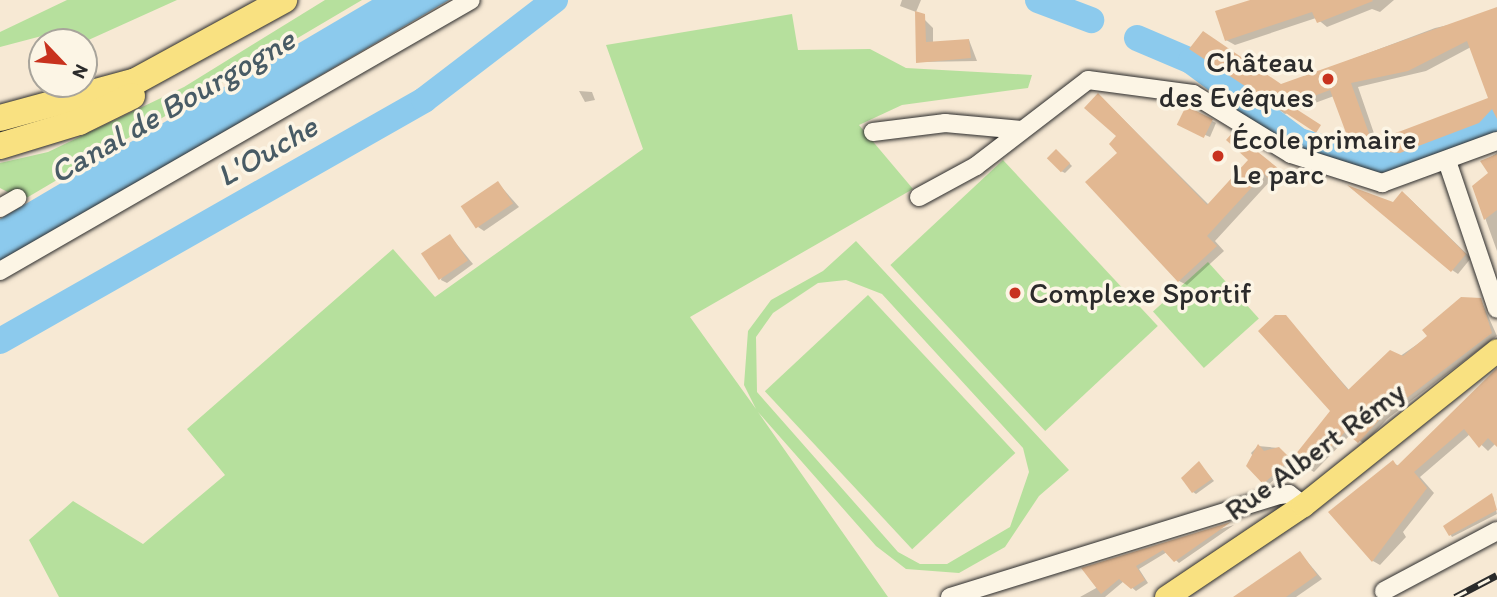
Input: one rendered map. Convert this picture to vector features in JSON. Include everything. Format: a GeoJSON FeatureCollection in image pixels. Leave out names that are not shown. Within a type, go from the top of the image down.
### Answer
{"type":"FeatureCollection","features":[{"type":"Feature","properties":{"kind":"highway"},"geometry":{"type":"LineString","coordinates":[[0,104],[138,64],[256,7],[284,0]]}},
{"type":"Feature","properties":{"kind":"highway"},"geometry":{"type":"LineString","coordinates":[[0,118],[136,81],[256,7]]}},
{"type":"Feature","properties":{"kind":"highway"},"geometry":{"type":"LineString","coordinates":[[0,145],[107,109],[256,7]]}},
{"type":"Feature","properties":{"kind":"main road","name":"Rue Albert Rémy"},"geometry":{"type":"LineString","coordinates":[[1166,597],[1303,505],[1497,350]]}},
{"type":"Feature","properties":{"kind":"street"},"geometry":{"type":"LineString","coordinates":[[0,271],[471,0]]}},
{"type":"Feature","properties":{"kind":"street"},"geometry":{"type":"LineString","coordinates":[[919,197],[1022,130],[1088,80],[1194,94],[1291,154],[1382,183],[1497,141]]}},
{"type":"Feature","properties":{"kind":"street"},"geometry":{"type":"LineString","coordinates":[[873,132],[945,123],[1022,130]]}},
{"type":"Feature","properties":{"kind":"street"},"geometry":{"type":"LineString","coordinates":[[1447,161],[1497,309]]}},
{"type":"Feature","properties":{"kind":"street"},"geometry":{"type":"LineString","coordinates":[[0,208],[17,198]]}},
{"type":"Feature","properties":{"kind":"street"},"geometry":{"type":"LineString","coordinates":[[950,597],[1279,495],[1289,494],[1303,505]]}},
{"type":"Feature","properties":{"kind":"street"},"geometry":{"type":"LineString","coordinates":[[1384,590],[1497,531]]}},
{"type":"Feature","properties":{"kind":"green space"},"geometry":{"type":"Polygon","coordinates":[[[67,0],[177,0],[98,36],[98,28],[28,28],[28,40],[0,47],[0,32],[67,0]]]}},
{"type":"Feature","properties":{"kind":"green space"},"geometry":{"type":"Polygon","coordinates":[[[325,0],[362,0],[23,200],[0,188],[0,163],[48,152],[184,87],[325,0]]]}},
{"type":"Feature","properties":{"kind":"green space"},"geometry":{"type":"Polygon","coordinates":[[[792,14],[798,50],[870,49],[906,68],[1032,75],[1028,88],[902,105],[859,125],[913,189],[690,317],[756,409],[744,385],[748,331],[771,300],[823,271],[856,241],[1069,470],[1039,496],[1005,547],[959,573],[906,569],[876,546],[758,412],[888,597],[59,597],[29,540],[73,501],[143,544],[225,475],[187,429],[393,249],[435,297],[643,149],[606,45],[792,14]],[[846,280],[818,283],[773,313],[756,337],[757,392],[898,552],[920,564],[947,564],[1010,527],[1029,472],[1023,448],[882,294],[846,280]]]}},
{"type":"Feature","properties":{"kind":"green space"},"geometry":{"type":"Polygon","coordinates":[[[1003,160],[1158,326],[1045,431],[890,265],[1003,160]]]}},
{"type":"Feature","properties":{"kind":"green space"},"geometry":{"type":"Polygon","coordinates":[[[1208,262],[1259,318],[1204,368],[1153,312],[1208,262]]]}},
{"type":"Feature","properties":{"kind":"green space"},"geometry":{"type":"Polygon","coordinates":[[[868,295],[1015,453],[912,549],[765,391],[868,295]]]}},
{"type":"Feature","properties":{"kind":"water"},"geometry":{"type":"Polygon","coordinates":[[[372,0],[449,0],[0,263],[0,219],[372,0]]]}},
{"type":"Feature","properties":{"kind":"building"},"geometry":{"type":"Polygon","coordinates":[[[1250,0],[1373,1],[1317,23],[1312,12],[1225,41],[1215,11],[1250,0]]]}},
{"type":"Feature","properties":{"kind":"building","name":"Château des Evêques"},"geometry":{"type":"Polygon","coordinates":[[[1497,7],[1497,119],[1492,109],[1479,123],[1400,153],[1352,149],[1330,90],[1290,105],[1321,125],[1316,133],[1189,49],[1203,31],[1281,84],[1497,7]],[[1467,41],[1408,71],[1351,83],[1372,142],[1488,98],[1467,41]]]}},
{"type":"Feature","properties":{"kind":"building"},"geometry":{"type":"Polygon","coordinates":[[[915,11],[925,14],[926,42],[969,39],[971,58],[916,63],[915,11]]]}},
{"type":"Feature","properties":{"kind":"building"},"geometry":{"type":"Polygon","coordinates":[[[1098,93],[1207,205],[1248,160],[1226,140],[1233,132],[1279,169],[1270,180],[1264,174],[1207,236],[1217,246],[1178,282],[1085,182],[1117,153],[1109,144],[1116,136],[1084,108],[1098,93]]]}},
{"type":"Feature","properties":{"kind":"building"},"geometry":{"type":"Polygon","coordinates":[[[1186,106],[1213,119],[1204,138],[1177,125],[1186,106]]]}},
{"type":"Feature","properties":{"kind":"building"},"geometry":{"type":"Polygon","coordinates":[[[1056,149],[1070,163],[1061,172],[1047,158],[1056,149]]]}},
{"type":"Feature","properties":{"kind":"building"},"geometry":{"type":"Polygon","coordinates":[[[1497,154],[1497,210],[1484,220],[1472,186],[1488,173],[1480,161],[1497,154]]]}},
{"type":"Feature","properties":{"kind":"building"},"geometry":{"type":"Polygon","coordinates":[[[498,181],[513,203],[476,229],[461,206],[498,181]]]}},
{"type":"Feature","properties":{"kind":"building"},"geometry":{"type":"Polygon","coordinates":[[[1347,185],[1393,202],[1402,191],[1466,254],[1451,272],[1347,185]]]}},
{"type":"Feature","properties":{"kind":"building"},"geometry":{"type":"Polygon","coordinates":[[[450,234],[468,261],[439,280],[421,254],[450,234]]]}},
{"type":"Feature","properties":{"kind":"building"},"geometry":{"type":"Polygon","coordinates":[[[1461,297],[1481,298],[1492,333],[1382,417],[1358,443],[1345,432],[1308,471],[1295,455],[1330,411],[1258,331],[1275,315],[1286,315],[1348,390],[1390,350],[1403,356],[1427,336],[1422,330],[1461,297]]]}},
{"type":"Feature","properties":{"kind":"building"},"geometry":{"type":"Polygon","coordinates":[[[1497,368],[1497,447],[1488,438],[1479,448],[1464,429],[1414,472],[1427,488],[1372,562],[1328,512],[1393,460],[1397,466],[1497,368]]]}},
{"type":"Feature","properties":{"kind":"building"},"geometry":{"type":"Polygon","coordinates":[[[1258,444],[1264,451],[1279,447],[1291,459],[1263,484],[1246,466],[1258,444]]]}},
{"type":"Feature","properties":{"kind":"building"},"geometry":{"type":"Polygon","coordinates":[[[1199,461],[1212,479],[1192,493],[1181,478],[1199,461]]]}},
{"type":"Feature","properties":{"kind":"building"},"geometry":{"type":"Polygon","coordinates":[[[1492,493],[1497,510],[1449,536],[1443,526],[1492,493]]]}},
{"type":"Feature","properties":{"kind":"building"},"geometry":{"type":"Polygon","coordinates":[[[1231,522],[1174,562],[1163,550],[1136,566],[1145,580],[1131,589],[1119,579],[1101,594],[1081,568],[1231,522]]]}},
{"type":"Feature","properties":{"kind":"building"},"geometry":{"type":"Polygon","coordinates":[[[1300,551],[1317,575],[1286,597],[1233,597],[1300,551]]]}},
{"type":"Feature","properties":{"kind":"waterway","name":"L'Ouche"},"geometry":{"type":"LineString","coordinates":[[0,341],[424,100],[555,0]]}},
{"type":"Feature","properties":{"kind":"waterway"},"geometry":{"type":"LineString","coordinates":[[1038,0],[1091,20]]}},
{"type":"Feature","properties":{"kind":"waterway"},"geometry":{"type":"LineString","coordinates":[[1137,38],[1191,61],[1299,141],[1369,161],[1416,156],[1483,127],[1497,112]]}},
{"type":"Feature","properties":{"kind":"railway"},"geometry":{"type":"LineString","coordinates":[[1455,597],[1497,575]]}},
{"type":"Feature","properties":{"kind":"place","name":"Château des Evêques"},"geometry":{"type":"Point","coordinates":[1328,79]}},
{"type":"Feature","properties":{"kind":"place","name":"École primaire Le parc"},"geometry":{"type":"Point","coordinates":[1218,156]}},
{"type":"Feature","properties":{"kind":"place","name":"Complexe Sportif"},"geometry":{"type":"Point","coordinates":[1015,293]}},
{"type":"Feature","properties":{"kind":"water label","name":"Canal de Bourgogne"},"geometry":{"type":"Point","coordinates":[172,106]}}]}
